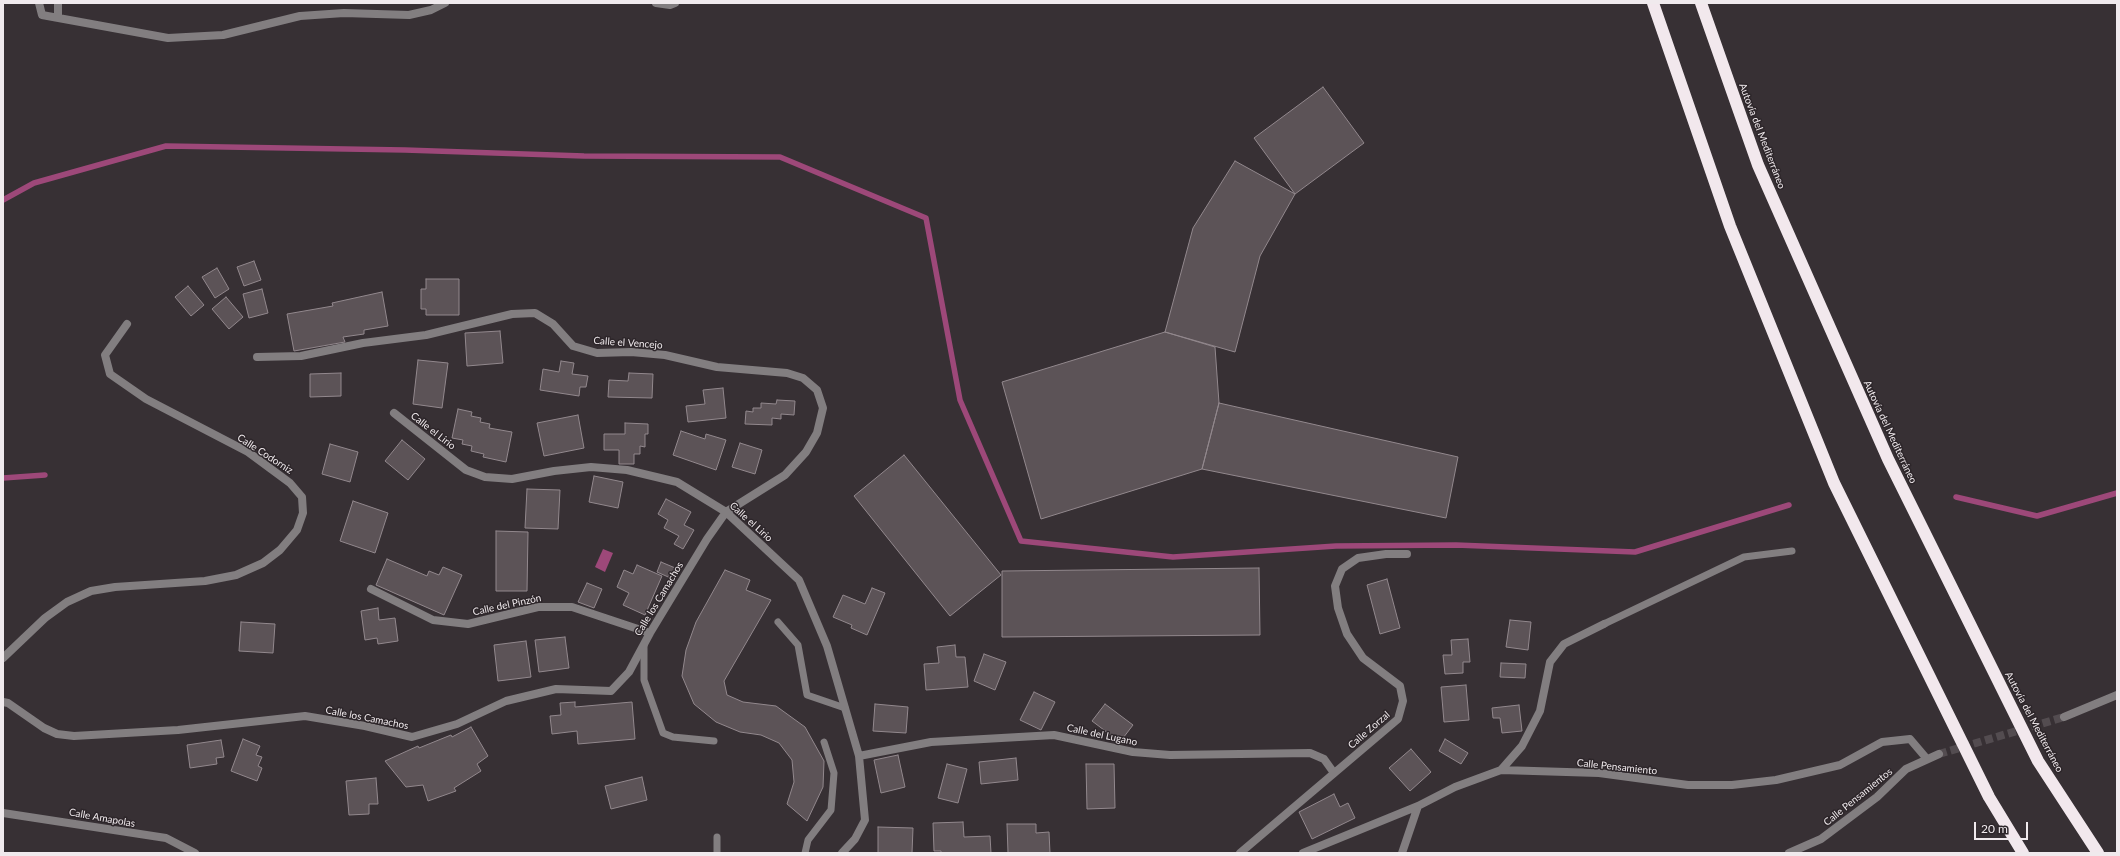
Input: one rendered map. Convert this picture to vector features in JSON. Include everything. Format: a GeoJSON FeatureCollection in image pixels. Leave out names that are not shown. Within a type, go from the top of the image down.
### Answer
{"type":"FeatureCollection","features":[{"type":"Feature","properties":{"kind":"highway"},"geometry":{"type":"LineString","coordinates":[[1653,3],[1730,226],[1834,483],[1989,797],[2023,853]]}},
{"type":"Feature","properties":{"kind":"highway","name":"Autovía del Mediterráneo"},"geometry":{"type":"LineString","coordinates":[[1702,3],[1758,165],[1888,459],[2038,761],[2098,853]]}},
{"type":"Feature","properties":{"kind":"street"},"geometry":{"type":"LineString","coordinates":[[39,3],[42,15],[168,38],[223,35],[300,16],[344,13],[409,15],[431,10],[445,3]]}},
{"type":"Feature","properties":{"kind":"street"},"geometry":{"type":"LineString","coordinates":[[58,3],[58,18]]}},
{"type":"Feature","properties":{"kind":"street"},"geometry":{"type":"LineString","coordinates":[[656,3],[670,6],[675,3]]}},
{"type":"Feature","properties":{"kind":"street","name":"Calle el Vencejo"},"geometry":{"type":"LineString","coordinates":[[257,357],[301,356],[363,343],[426,335],[512,314],[535,313],[553,324],[574,346],[597,353],[631,352],[665,355],[717,367],[787,373],[803,378],[818,390],[823,408],[817,433],[806,452],[785,474],[726,512]]}},
{"type":"Feature","properties":{"kind":"street","name":"Calle Codorniz"},"geometry":{"type":"LineString","coordinates":[[3,658],[45,618],[67,602],[91,591],[114,587],[205,581],[236,575],[269,559],[280,550],[297,530],[303,513],[302,497],[290,483],[248,452],[146,399],[110,374],[105,355],[127,324]]}},
{"type":"Feature","properties":{"kind":"street","name":"Calle el Lirio"},"geometry":{"type":"LineString","coordinates":[[394,413],[466,470],[485,477],[512,479],[554,471],[591,467],[627,470],[677,482],[726,512],[799,580],[827,646],[859,756],[866,820],[855,839],[842,853]]}},
{"type":"Feature","properties":{"kind":"street","name":"Calle los Camachos"},"geometry":{"type":"LineString","coordinates":[[3,702],[8,703],[44,728],[58,734],[74,736],[178,730],[305,716],[365,726],[412,738],[457,724],[506,701],[556,689],[611,691],[629,672],[650,633],[726,512]]}},
{"type":"Feature","properties":{"kind":"street","name":"Calle Zorzal"},"geometry":{"type":"LineString","coordinates":[[1240,853],[1398,719],[1403,701],[1400,686],[1363,658],[1346,634],[1338,608],[1335,586],[1342,569],[1358,558],[1386,554],[1407,554]]}},
{"type":"Feature","properties":{"kind":"street","name":"Calle del Pinzón"},"geometry":{"type":"LineString","coordinates":[[371,589],[433,620],[468,624],[538,606],[572,607],[650,633]]}},
{"type":"Feature","properties":{"kind":"street"},"geometry":{"type":"LineString","coordinates":[[1501,770],[1522,746],[1540,711],[1550,662],[1564,644],[1604,624]]}},
{"type":"Feature","properties":{"kind":"street"},"geometry":{"type":"LineString","coordinates":[[2064,717],[2117,695]]}},
{"type":"Feature","properties":{"kind":"street","name":"Calle del Lugano"},"geometry":{"type":"LineString","coordinates":[[859,756],[931,742],[1054,735],[1133,752],[1170,755],[1310,753],[1324,759],[1334,773]]}},
{"type":"Feature","properties":{"kind":"street","name":"Calle Pensamiento"},"geometry":{"type":"LineString","coordinates":[[1303,853],[1418,806],[1455,787],[1501,770],[1599,773],[1688,786],[1732,785],[1776,780],[1840,765],[1882,742],[1910,739],[1927,759]]}},
{"type":"Feature","properties":{"kind":"street","name":"Calle Pensamientos"},"geometry":{"type":"LineString","coordinates":[[1789,853],[1822,839],[1877,797],[1906,770],[1939,754]]}},
{"type":"Feature","properties":{"kind":"street"},"geometry":{"type":"LineString","coordinates":[[1402,853],[1418,806]]}},
{"type":"Feature","properties":{"kind":"street"},"geometry":{"type":"LineString","coordinates":[[3,807],[6,813]]}},
{"type":"Feature","properties":{"kind":"street","name":"Calle Amapolas"},"geometry":{"type":"LineString","coordinates":[[6,813],[166,838],[195,853]]}},
{"type":"Feature","properties":{"kind":"lane"},"geometry":{"type":"LineString","coordinates":[[1604,624],[1744,558],[1792,552]]}},
{"type":"Feature","properties":{"kind":"lane"},"geometry":{"type":"LineString","coordinates":[[778,622],[798,645],[807,695],[845,708]]}},
{"type":"Feature","properties":{"kind":"lane"},"geometry":{"type":"LineString","coordinates":[[644,645],[644,680],[663,733],[672,737],[714,741]]}},
{"type":"Feature","properties":{"kind":"lane"},"geometry":{"type":"LineString","coordinates":[[805,853],[808,840],[831,810],[834,773],[824,742]]}},
{"type":"Feature","properties":{"kind":"lane"},"geometry":{"type":"LineString","coordinates":[[717,837],[717,853]]}},
{"type":"Feature","properties":{"kind":"shaded area"},"geometry":{"type":"Polygon","coordinates":[[[603,549],[613,553],[605,572],[595,567],[603,549]]]}},
{"type":"Feature","properties":{"kind":"building"},"geometry":{"type":"Polygon","coordinates":[[[1323,87],[1364,143],[1295,194],[1254,138],[1323,87]]]}},
{"type":"Feature","properties":{"kind":"building"},"geometry":{"type":"Polygon","coordinates":[[[1235,161],[1295,194],[1260,256],[1235,352],[1165,332],[1193,228],[1235,161]]]}},
{"type":"Feature","properties":{"kind":"building"},"geometry":{"type":"Polygon","coordinates":[[[254,261],[261,280],[244,286],[237,267],[254,261]]]}},
{"type":"Feature","properties":{"kind":"building"},"geometry":{"type":"Polygon","coordinates":[[[217,268],[229,289],[215,298],[202,277],[217,268]]]}},
{"type":"Feature","properties":{"kind":"building"},"geometry":{"type":"Polygon","coordinates":[[[426,279],[459,279],[459,315],[426,315],[426,309],[421,309],[421,289],[426,289],[426,279]]]}},
{"type":"Feature","properties":{"kind":"building"},"geometry":{"type":"Polygon","coordinates":[[[188,286],[204,305],[191,316],[175,297],[188,286]]]}},
{"type":"Feature","properties":{"kind":"building"},"geometry":{"type":"Polygon","coordinates":[[[262,289],[268,313],[249,318],[243,294],[262,289]]]}},
{"type":"Feature","properties":{"kind":"building"},"geometry":{"type":"Polygon","coordinates":[[[382,292],[388,326],[364,330],[364,334],[343,337],[345,342],[294,351],[287,314],[333,306],[332,303],[382,292]]]}},
{"type":"Feature","properties":{"kind":"building"},"geometry":{"type":"Polygon","coordinates":[[[226,297],[243,317],[229,329],[212,309],[226,297]]]}},
{"type":"Feature","properties":{"kind":"building"},"geometry":{"type":"Polygon","coordinates":[[[500,331],[503,363],[467,366],[465,333],[500,331]]]}},
{"type":"Feature","properties":{"kind":"building"},"geometry":{"type":"Polygon","coordinates":[[[1165,332],[1215,347],[1219,403],[1202,469],[1041,519],[1002,382],[1165,332]]]}},
{"type":"Feature","properties":{"kind":"building"},"geometry":{"type":"Polygon","coordinates":[[[418,360],[448,363],[442,408],[413,404],[418,360]]]}},
{"type":"Feature","properties":{"kind":"building"},"geometry":{"type":"Polygon","coordinates":[[[561,361],[574,363],[572,374],[588,376],[586,387],[580,387],[579,396],[540,390],[543,369],[559,372],[561,361]]]}},
{"type":"Feature","properties":{"kind":"building"},"geometry":{"type":"Polygon","coordinates":[[[341,373],[341,396],[310,397],[310,374],[341,373]]]}},
{"type":"Feature","properties":{"kind":"building"},"geometry":{"type":"Polygon","coordinates":[[[629,373],[653,374],[652,398],[608,397],[609,380],[628,381],[629,373]]]}},
{"type":"Feature","properties":{"kind":"building"},"geometry":{"type":"Polygon","coordinates":[[[723,388],[726,418],[688,422],[686,406],[705,404],[703,390],[723,388]]]}},
{"type":"Feature","properties":{"kind":"building"},"geometry":{"type":"Polygon","coordinates":[[[777,400],[795,401],[794,415],[781,414],[781,419],[772,418],[772,425],[745,424],[746,411],[753,412],[753,408],[761,408],[761,403],[776,404],[777,400]]]}},
{"type":"Feature","properties":{"kind":"building"},"geometry":{"type":"Polygon","coordinates":[[[1219,403],[1458,457],[1446,518],[1202,469],[1219,403]]]}},
{"type":"Feature","properties":{"kind":"building"},"geometry":{"type":"Polygon","coordinates":[[[458,409],[472,412],[471,416],[481,418],[480,422],[490,424],[489,428],[512,432],[506,462],[483,457],[484,454],[471,451],[472,446],[462,444],[463,440],[452,438],[458,409]]]}},
{"type":"Feature","properties":{"kind":"building"},"geometry":{"type":"Polygon","coordinates":[[[578,415],[584,448],[544,456],[537,423],[578,415]]]}},
{"type":"Feature","properties":{"kind":"building"},"geometry":{"type":"Polygon","coordinates":[[[625,423],[648,424],[648,434],[645,434],[645,447],[640,446],[640,454],[634,454],[634,464],[619,464],[619,450],[604,450],[604,434],[625,434],[625,423]]]}},
{"type":"Feature","properties":{"kind":"building"},"geometry":{"type":"Polygon","coordinates":[[[681,431],[705,439],[706,434],[726,440],[716,470],[673,455],[681,431]]]}},
{"type":"Feature","properties":{"kind":"building"},"geometry":{"type":"Polygon","coordinates":[[[402,440],[425,459],[408,480],[385,461],[402,440]]]}},
{"type":"Feature","properties":{"kind":"building"},"geometry":{"type":"Polygon","coordinates":[[[740,443],[762,450],[755,474],[732,467],[740,443]]]}},
{"type":"Feature","properties":{"kind":"building"},"geometry":{"type":"Polygon","coordinates":[[[330,444],[358,452],[350,482],[322,474],[330,444]]]}},
{"type":"Feature","properties":{"kind":"building"},"geometry":{"type":"Polygon","coordinates":[[[904,455],[1001,575],[950,616],[854,496],[904,455]]]}},
{"type":"Feature","properties":{"kind":"building"},"geometry":{"type":"Polygon","coordinates":[[[594,476],[623,482],[618,508],[589,502],[594,476]]]}},
{"type":"Feature","properties":{"kind":"building"},"geometry":{"type":"Polygon","coordinates":[[[527,489],[560,490],[558,529],[525,528],[527,489]]]}},
{"type":"Feature","properties":{"kind":"building"},"geometry":{"type":"Polygon","coordinates":[[[666,499],[691,512],[684,525],[694,530],[683,549],[674,544],[679,536],[664,528],[668,520],[658,514],[666,499]]]}},
{"type":"Feature","properties":{"kind":"building"},"geometry":{"type":"Polygon","coordinates":[[[353,501],[388,513],[375,553],[340,541],[353,501]]]}},
{"type":"Feature","properties":{"kind":"building"},"geometry":{"type":"Polygon","coordinates":[[[496,531],[528,532],[527,591],[496,591],[496,531]]]}},
{"type":"Feature","properties":{"kind":"building"},"geometry":{"type":"Polygon","coordinates":[[[387,559],[427,576],[429,571],[439,575],[443,567],[462,575],[444,615],[376,585],[387,559]]]}},
{"type":"Feature","properties":{"kind":"building"},"geometry":{"type":"Polygon","coordinates":[[[661,562],[680,570],[675,580],[657,572],[661,562]]]}},
{"type":"Feature","properties":{"kind":"building"},"geometry":{"type":"Polygon","coordinates":[[[637,565],[662,576],[645,615],[623,605],[629,593],[617,587],[624,570],[633,574],[637,565]]]}},
{"type":"Feature","properties":{"kind":"building"},"geometry":{"type":"Polygon","coordinates":[[[1259,568],[1260,635],[1002,637],[1002,571],[1259,568]]]}},
{"type":"Feature","properties":{"kind":"building"},"geometry":{"type":"Polygon","coordinates":[[[725,570],[750,580],[746,590],[771,600],[724,681],[727,695],[743,702],[776,706],[805,727],[824,761],[823,787],[807,821],[787,804],[794,782],[792,760],[779,743],[761,735],[740,732],[716,722],[694,704],[682,676],[686,650],[696,622],[725,570]]]}},
{"type":"Feature","properties":{"kind":"building"},"geometry":{"type":"Polygon","coordinates":[[[1387,579],[1400,628],[1380,634],[1367,585],[1387,579]]]}},
{"type":"Feature","properties":{"kind":"building"},"geometry":{"type":"Polygon","coordinates":[[[587,583],[602,589],[594,608],[578,602],[587,583]]]}},
{"type":"Feature","properties":{"kind":"building"},"geometry":{"type":"Polygon","coordinates":[[[872,588],[885,593],[867,635],[851,628],[852,625],[833,617],[843,595],[865,604],[872,588]]]}},
{"type":"Feature","properties":{"kind":"building"},"geometry":{"type":"Polygon","coordinates":[[[378,608],[379,620],[395,618],[398,641],[378,644],[377,638],[365,640],[361,611],[378,608]]]}},
{"type":"Feature","properties":{"kind":"building"},"geometry":{"type":"Polygon","coordinates":[[[1510,620],[1531,622],[1528,650],[1506,647],[1510,620]]]}},
{"type":"Feature","properties":{"kind":"building"},"geometry":{"type":"Polygon","coordinates":[[[241,622],[275,624],[273,653],[239,651],[241,622]]]}},
{"type":"Feature","properties":{"kind":"building"},"geometry":{"type":"Polygon","coordinates":[[[565,637],[569,668],[539,672],[535,640],[565,637]]]}},
{"type":"Feature","properties":{"kind":"building"},"geometry":{"type":"Polygon","coordinates":[[[1468,639],[1470,662],[1463,662],[1463,673],[1445,674],[1443,655],[1452,655],[1451,640],[1468,639]]]}},
{"type":"Feature","properties":{"kind":"building"},"geometry":{"type":"Polygon","coordinates":[[[526,641],[531,677],[498,681],[494,645],[526,641]]]}},
{"type":"Feature","properties":{"kind":"building"},"geometry":{"type":"Polygon","coordinates":[[[955,645],[956,657],[965,657],[968,687],[926,690],[924,664],[939,663],[937,647],[955,645]]]}},
{"type":"Feature","properties":{"kind":"building"},"geometry":{"type":"Polygon","coordinates":[[[984,654],[1006,662],[995,690],[974,681],[984,654]]]}},
{"type":"Feature","properties":{"kind":"building"},"geometry":{"type":"Polygon","coordinates":[[[1501,663],[1526,664],[1525,678],[1500,677],[1501,663]]]}},
{"type":"Feature","properties":{"kind":"building"},"geometry":{"type":"Polygon","coordinates":[[[1466,685],[1469,720],[1444,722],[1441,687],[1466,685]]]}},
{"type":"Feature","properties":{"kind":"building"},"geometry":{"type":"Polygon","coordinates":[[[1034,692],[1055,702],[1041,730],[1020,720],[1034,692]]]}},
{"type":"Feature","properties":{"kind":"building"},"geometry":{"type":"Polygon","coordinates":[[[575,702],[575,707],[632,702],[635,739],[578,744],[577,731],[552,734],[550,716],[561,715],[560,703],[575,702]]]}},
{"type":"Feature","properties":{"kind":"building"},"geometry":{"type":"Polygon","coordinates":[[[875,704],[908,707],[906,733],[873,731],[875,704]]]}},
{"type":"Feature","properties":{"kind":"building"},"geometry":{"type":"Polygon","coordinates":[[[1105,704],[1133,725],[1120,742],[1092,721],[1105,704]]]}},
{"type":"Feature","properties":{"kind":"building"},"geometry":{"type":"Polygon","coordinates":[[[1519,705],[1522,731],[1502,733],[1500,718],[1493,718],[1492,708],[1519,705]]]}},
{"type":"Feature","properties":{"kind":"building"},"geometry":{"type":"Polygon","coordinates":[[[471,727],[488,756],[477,764],[481,771],[454,788],[456,791],[428,801],[423,785],[406,787],[385,761],[418,746],[419,748],[451,735],[452,737],[471,727]]]}},
{"type":"Feature","properties":{"kind":"building"},"geometry":{"type":"Polygon","coordinates":[[[243,739],[260,746],[256,755],[262,757],[258,766],[262,768],[257,781],[231,771],[243,739]]]}},
{"type":"Feature","properties":{"kind":"building"},"geometry":{"type":"Polygon","coordinates":[[[1445,739],[1468,753],[1461,764],[1439,751],[1445,739]]]}},
{"type":"Feature","properties":{"kind":"building"},"geometry":{"type":"Polygon","coordinates":[[[221,740],[224,757],[216,758],[217,764],[190,768],[187,745],[221,740]]]}},
{"type":"Feature","properties":{"kind":"building"},"geometry":{"type":"Polygon","coordinates":[[[1411,749],[1431,772],[1410,791],[1389,768],[1411,749]]]}},
{"type":"Feature","properties":{"kind":"building"},"geometry":{"type":"Polygon","coordinates":[[[898,755],[905,787],[881,793],[874,760],[898,755]]]}},
{"type":"Feature","properties":{"kind":"building"},"geometry":{"type":"Polygon","coordinates":[[[1016,758],[1018,780],[981,784],[979,762],[1016,758]]]}},
{"type":"Feature","properties":{"kind":"building"},"geometry":{"type":"Polygon","coordinates":[[[947,764],[967,769],[958,803],[938,798],[947,764]]]}},
{"type":"Feature","properties":{"kind":"building"},"geometry":{"type":"Polygon","coordinates":[[[1086,764],[1114,764],[1115,808],[1087,809],[1086,764]]]}},
{"type":"Feature","properties":{"kind":"building"},"geometry":{"type":"Polygon","coordinates":[[[642,777],[647,800],[611,809],[605,786],[642,777]]]}},
{"type":"Feature","properties":{"kind":"building"},"geometry":{"type":"Polygon","coordinates":[[[376,778],[378,804],[369,804],[369,814],[349,815],[346,781],[376,778]]]}},
{"type":"Feature","properties":{"kind":"building"},"geometry":{"type":"Polygon","coordinates":[[[1334,794],[1340,807],[1348,803],[1355,818],[1312,839],[1299,812],[1334,794]]]}},
{"type":"Feature","properties":{"kind":"building"},"geometry":{"type":"Polygon","coordinates":[[[963,822],[964,837],[990,836],[991,853],[941,853],[941,851],[934,851],[933,823],[963,822]]]}},
{"type":"Feature","properties":{"kind":"building"},"geometry":{"type":"Polygon","coordinates":[[[1007,824],[1036,824],[1036,833],[1049,832],[1050,853],[1008,853],[1007,824]]]}},
{"type":"Feature","properties":{"kind":"building"},"geometry":{"type":"Polygon","coordinates":[[[878,827],[913,828],[912,853],[878,853],[878,827]]]}},
{"type":"Feature","properties":{"kind":"waterway"},"geometry":{"type":"LineString","coordinates":[[3,200],[34,183],[166,146],[405,150],[584,156],[780,157],[926,218],[960,400],[1021,541],[1173,557],[1336,546],[1456,545],[1635,552],[1789,505]]}},
{"type":"Feature","properties":{"kind":"waterway"},"geometry":{"type":"LineString","coordinates":[[3,478],[45,475]]}},
{"type":"Feature","properties":{"kind":"waterway"},"geometry":{"type":"LineString","coordinates":[[1956,497],[2037,516],[2117,493]]}},
{"type":"Feature","properties":{"kind":"tunnel"},"geometry":{"type":"LineString","coordinates":[[1939,754],[2064,717]]}}]}
